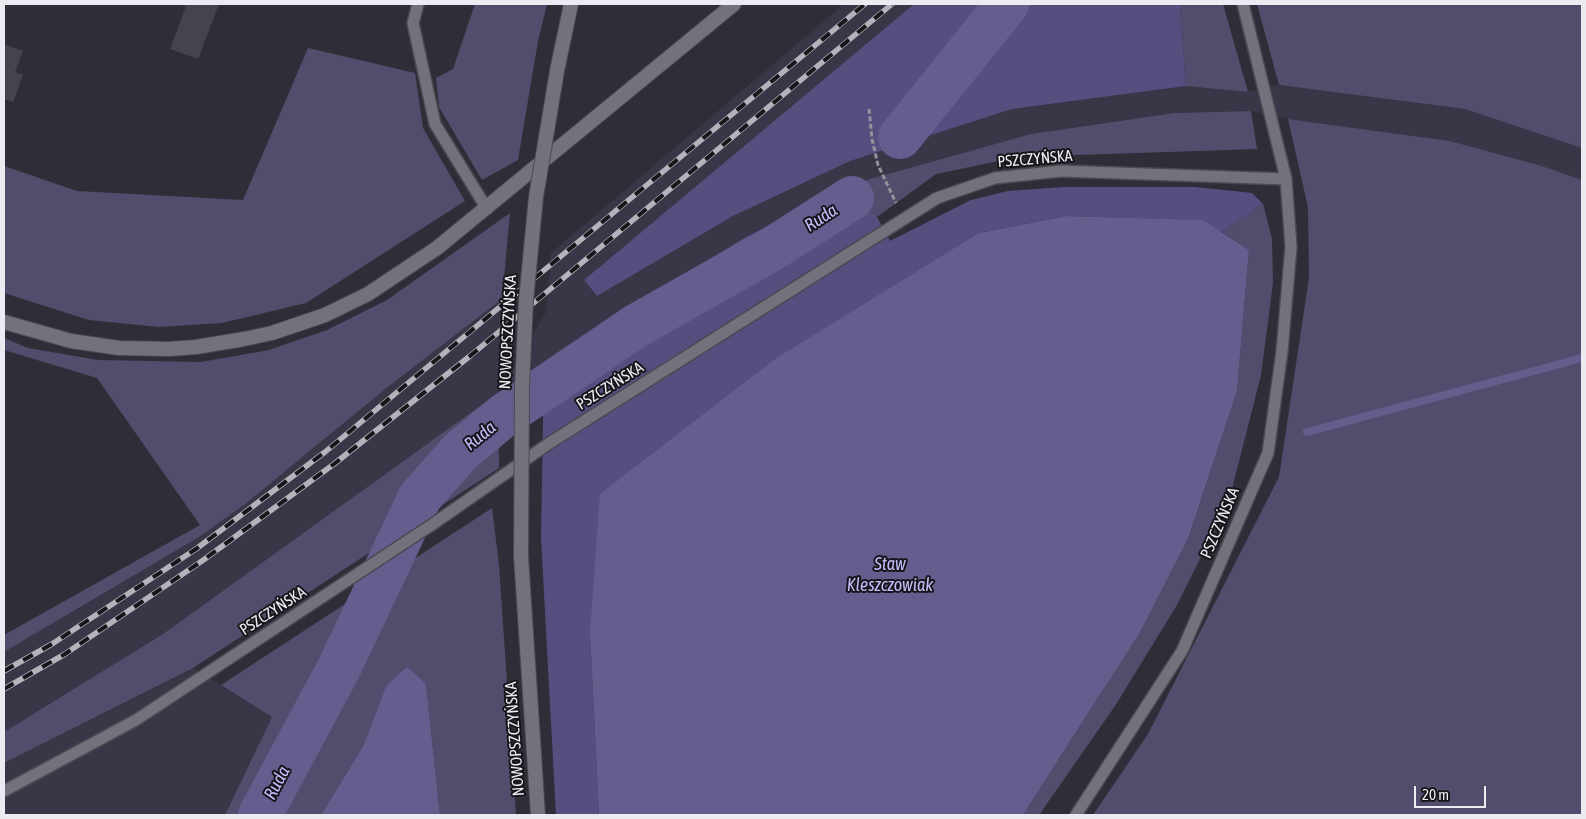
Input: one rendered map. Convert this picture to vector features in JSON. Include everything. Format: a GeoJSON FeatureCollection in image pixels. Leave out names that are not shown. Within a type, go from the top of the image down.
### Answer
{"type":"FeatureCollection","features":[{"type":"Feature","properties":{"kind":"street","name":"NOWOPSZCZYŃSKA"},"geometry":{"type":"LineString","coordinates":[[538,815],[521,556],[522,387],[526,301],[536,197],[557,71],[571,4]]}},
{"type":"Feature","properties":{"kind":"street"},"geometry":{"type":"LineString","coordinates":[[4,322],[71,342],[119,348],[196,347],[254,337],[316,318],[368,294],[437,248],[487,209],[734,4]]}},
{"type":"Feature","properties":{"kind":"lane"},"geometry":{"type":"LineString","coordinates":[[418,4],[413,22],[435,124],[487,209]]}},
{"type":"Feature","properties":{"kind":"lane","name":"PSZCZYŃSKA"},"geometry":{"type":"LineString","coordinates":[[1076,815],[1182,651],[1268,453],[1282,351],[1291,247],[1286,179],[1244,4]]}},
{"type":"Feature","properties":{"kind":"lane","name":"PSZCZYŃSKA"},"geometry":{"type":"LineString","coordinates":[[4,791],[136,720],[433,524],[548,444],[937,198],[995,178],[1060,171],[1286,179]]}},
{"type":"Feature","properties":{"kind":"path"},"geometry":{"type":"LineString","coordinates":[[869,109],[872,139],[878,165],[904,219]]}},
{"type":"Feature","properties":{"kind":"shaded area"},"geometry":{"type":"Polygon","coordinates":[[[475,4],[547,4],[538,41],[518,160],[482,180],[439,107],[436,78],[453,69],[475,4]]]}},
{"type":"Feature","properties":{"kind":"shaded area"},"geometry":{"type":"Polygon","coordinates":[[[844,4],[914,4],[584,280],[597,296],[733,216],[850,161],[1012,109],[1186,86],[1248,92],[1279,85],[1465,109],[1582,148],[1582,180],[1542,166],[1450,141],[1288,119],[1251,111],[1174,113],[1031,134],[845,186],[744,238],[590,333],[544,366],[498,393],[163,634],[4,732],[4,652],[199,537],[244,505],[384,390],[502,299],[499,392],[546,312],[551,253],[844,4]]]}},
{"type":"Feature","properties":{"kind":"shaded area"},"geometry":{"type":"Polygon","coordinates":[[[914,4],[1180,4],[1186,86],[1012,109],[850,161],[733,216],[597,296],[584,280],[914,4]]]}},
{"type":"Feature","properties":{"kind":"shaded area"},"geometry":{"type":"Polygon","coordinates":[[[1180,4],[1223,4],[1248,92],[1186,86],[1180,4]]]}},
{"type":"Feature","properties":{"kind":"shaded area"},"geometry":{"type":"Polygon","coordinates":[[[1257,4],[1582,4],[1582,148],[1465,109],[1279,85],[1257,4]]]}},
{"type":"Feature","properties":{"kind":"shaded area"},"geometry":{"type":"Polygon","coordinates":[[[308,48],[415,73],[423,128],[465,201],[306,303],[222,323],[159,327],[89,320],[4,293],[4,166],[77,191],[243,200],[308,48]]]}},
{"type":"Feature","properties":{"kind":"shaded area"},"geometry":{"type":"Polygon","coordinates":[[[1251,111],[1257,149],[1018,157],[936,174],[877,217],[845,186],[1031,134],[1174,113],[1251,111]]]}},
{"type":"Feature","properties":{"kind":"shaded area"},"geometry":{"type":"Polygon","coordinates":[[[1288,119],[1450,141],[1542,166],[1582,180],[1582,815],[1093,815],[1148,734],[1279,477],[1309,278],[1308,207],[1288,119]]]}},
{"type":"Feature","properties":{"kind":"shaded area"},"geometry":{"type":"Polygon","coordinates":[[[845,186],[877,217],[890,241],[971,200],[1008,191],[1063,187],[1195,187],[1252,193],[1263,204],[1222,232],[1195,220],[1066,216],[979,233],[590,634],[599,815],[556,815],[541,538],[544,366],[590,333],[744,238],[845,186]]]}},
{"type":"Feature","properties":{"kind":"shaded area"},"geometry":{"type":"Polygon","coordinates":[[[1263,204],[1272,239],[1273,283],[1261,375],[1229,501],[1177,605],[1115,706],[1039,815],[1023,815],[1101,693],[1189,536],[1237,391],[1249,250],[1222,232],[1263,204]]]}},
{"type":"Feature","properties":{"kind":"shaded area"},"geometry":{"type":"Polygon","coordinates":[[[510,213],[502,299],[384,390],[244,505],[199,537],[4,652],[4,635],[200,525],[97,378],[4,350],[4,338],[28,348],[98,360],[201,362],[269,350],[327,330],[387,300],[510,213]]]}},
{"type":"Feature","properties":{"kind":"shaded area"},"geometry":{"type":"Polygon","coordinates":[[[498,393],[499,468],[193,668],[4,763],[4,732],[163,634],[498,393]]]}},
{"type":"Feature","properties":{"kind":"shaded area"},"geometry":{"type":"Polygon","coordinates":[[[492,508],[499,565],[516,815],[440,815],[426,684],[386,686],[363,746],[321,815],[225,815],[272,717],[221,685],[492,508]]]}},
{"type":"Feature","properties":{"kind":"shaded area"},"geometry":{"type":"Polygon","coordinates":[[[193,668],[272,717],[225,815],[4,815],[4,763],[193,668]]]}},
{"type":"Feature","properties":{"kind":"water","name":"Staw Kleszczowiak"},"geometry":{"type":"Polygon","coordinates":[[[1066,216],[1203,220],[1249,250],[1237,391],[1189,536],[1140,632],[1023,815],[599,815],[590,634],[600,494],[775,359],[979,233],[1066,216]]]}},
{"type":"Feature","properties":{"kind":"water"},"geometry":{"type":"Polygon","coordinates":[[[407,667],[426,684],[440,815],[321,815],[363,746],[386,686],[407,667]]]}},
{"type":"Feature","properties":{"kind":"building"},"geometry":{"type":"Polygon","coordinates":[[[181,4],[219,4],[198,59],[170,49],[186,6],[181,4]]]}},
{"type":"Feature","properties":{"kind":"building"},"geometry":{"type":"Polygon","coordinates":[[[4,44],[23,51],[15,72],[23,75],[13,102],[4,99],[4,44]]]}},
{"type":"Feature","properties":{"kind":"waterway","name":"Ruda"},"geometry":{"type":"LineString","coordinates":[[900,137],[1007,4]]}},
{"type":"Feature","properties":{"kind":"waterway","name":"Ruda"},"geometry":{"type":"LineString","coordinates":[[260,815],[339,668],[420,497],[460,452],[503,416],[636,326],[772,249],[852,198]]}},
{"type":"Feature","properties":{"kind":"waterway"},"geometry":{"type":"LineString","coordinates":[[1307,432],[1582,358]]}},
{"type":"Feature","properties":{"kind":"railway"},"geometry":{"type":"LineString","coordinates":[[4,671],[52,644],[196,549],[325,452],[865,4]]}},
{"type":"Feature","properties":{"kind":"railway"},"geometry":{"type":"LineString","coordinates":[[4,689],[65,654],[202,561],[334,464],[470,356],[892,4]]}}]}
